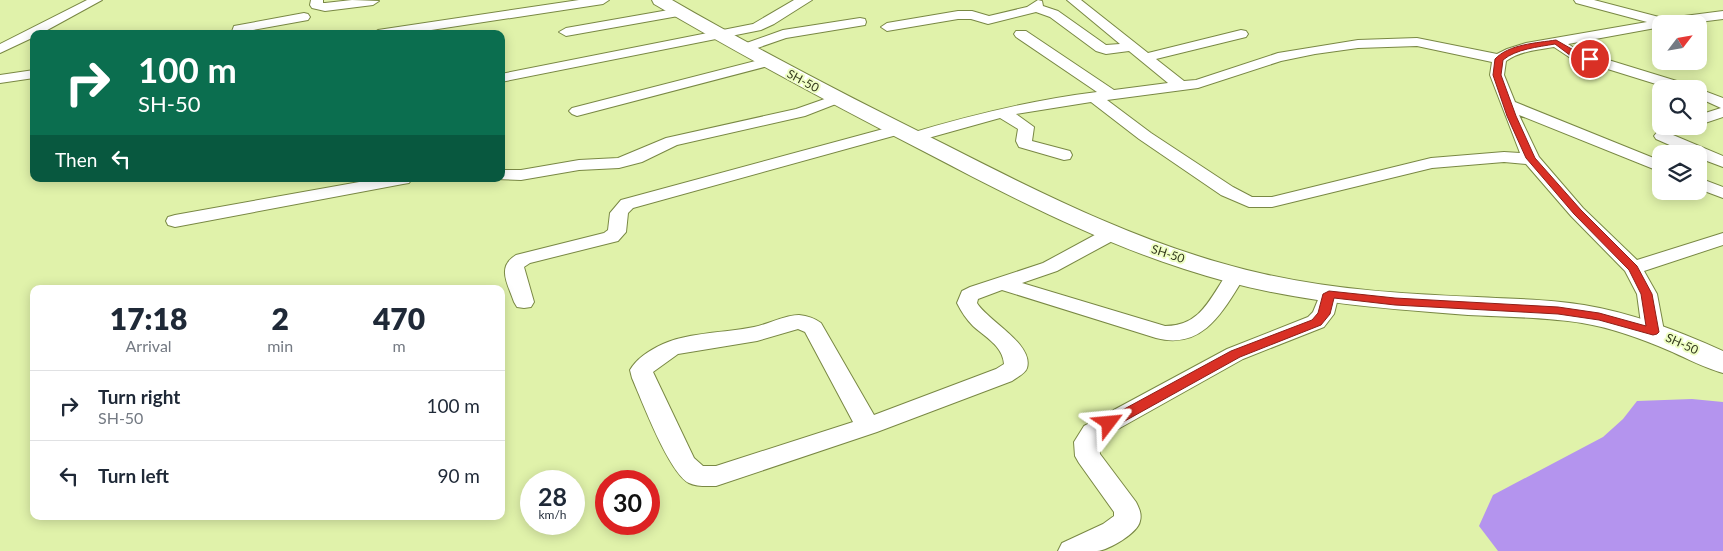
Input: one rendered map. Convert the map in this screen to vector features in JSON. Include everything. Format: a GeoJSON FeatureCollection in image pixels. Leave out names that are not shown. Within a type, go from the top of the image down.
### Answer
{"type":"FeatureCollection","features":[{"type":"Feature","properties":{"kind":"highway","name":"SH-50"},"geometry":{"type":"LineString","coordinates":[[670,6],[743,49],[836,99],[1008,187],[1111,234],[1235,276],[1306,292],[1395,301],[1558,310],[1599,317],[1653,332],[1723,362]]}},
{"type":"Feature","properties":{"kind":"street"},"geometry":{"type":"LineString","coordinates":[[37,30],[96,0]]}},
{"type":"Feature","properties":{"kind":"street"},"geometry":{"type":"LineString","coordinates":[[317,0],[316,5],[325,7],[373,1]]}},
{"type":"Feature","properties":{"kind":"street"},"geometry":{"type":"LineString","coordinates":[[404,30],[603,0]]}},
{"type":"Feature","properties":{"kind":"street"},"geometry":{"type":"LineString","coordinates":[[505,77],[765,25],[773,21],[791,5],[806,0]]}},
{"type":"Feature","properties":{"kind":"street"},"geometry":{"type":"LineString","coordinates":[[1020,0],[1054,14],[1101,48],[1106,50],[1132,47]]}},
{"type":"Feature","properties":{"kind":"street"},"geometry":{"type":"LineString","coordinates":[[886,27],[965,14],[988,20],[1026,12],[1036,5],[1052,0]]}},
{"type":"Feature","properties":{"kind":"street"},"geometry":{"type":"LineString","coordinates":[[1073,0],[1182,87]]}},
{"type":"Feature","properties":{"kind":"street"},"geometry":{"type":"LineString","coordinates":[[1580,0],[1652,19]]}},
{"type":"Feature","properties":{"kind":"street"},"geometry":{"type":"LineString","coordinates":[[566,32],[670,6]]}},
{"type":"Feature","properties":{"kind":"street"},"geometry":{"type":"LineString","coordinates":[[1708,17],[1723,15]]}},
{"type":"Feature","properties":{"kind":"street"},"geometry":{"type":"LineString","coordinates":[[239,30],[246,27],[304,17]]}},
{"type":"Feature","properties":{"kind":"street"},"geometry":{"type":"LineString","coordinates":[[743,49],[783,34],[860,22]]}},
{"type":"Feature","properties":{"kind":"street"},"geometry":{"type":"LineString","coordinates":[[524,302],[514,269],[515,264],[524,259],[611,237],[617,232],[619,225],[618,213],[621,207],[627,204],[906,134],[1003,113],[1102,96],[1198,84],[1278,57],[1315,50],[1358,44],[1424,43],[1499,59],[1513,51],[1652,24]]}},
{"type":"Feature","properties":{"kind":"street"},"geometry":{"type":"LineString","coordinates":[[0,49],[30,34]]}},
{"type":"Feature","properties":{"kind":"street"},"geometry":{"type":"LineString","coordinates":[[1021,34],[1102,96],[1146,136],[1227,191],[1249,202],[1272,202],[1368,180],[1431,163],[1504,157],[1531,158]]}},
{"type":"Feature","properties":{"kind":"street"},"geometry":{"type":"LineString","coordinates":[[1145,58],[1242,34]]}},
{"type":"Feature","properties":{"kind":"street"},"geometry":{"type":"LineString","coordinates":[[1556,42],[1574,54],[1659,80]]}},
{"type":"Feature","properties":{"kind":"street"},"geometry":{"type":"LineString","coordinates":[[1499,59],[1497,75],[1531,158],[1578,212],[1633,268],[1648,300],[1653,332]]}},
{"type":"Feature","properties":{"kind":"street"},"geometry":{"type":"LineString","coordinates":[[577,111],[767,62]]}},
{"type":"Feature","properties":{"kind":"street"},"geometry":{"type":"LineString","coordinates":[[0,79],[30,75]]}},
{"type":"Feature","properties":{"kind":"street"},"geometry":{"type":"LineString","coordinates":[[1707,97],[1723,104]]}},
{"type":"Feature","properties":{"kind":"street"},"geometry":{"type":"LineString","coordinates":[[505,176],[579,165],[619,163],[636,158],[672,141],[800,114],[836,99]]}},
{"type":"Feature","properties":{"kind":"street"},"geometry":{"type":"LineString","coordinates":[[1508,105],[1652,163]]}},
{"type":"Feature","properties":{"kind":"street"},"geometry":{"type":"LineString","coordinates":[[1707,117],[1723,112]]}},
{"type":"Feature","properties":{"kind":"street"},"geometry":{"type":"LineString","coordinates":[[1003,113],[1026,127],[1025,144],[1064,155]]}},
{"type":"Feature","properties":{"kind":"street"},"geometry":{"type":"LineString","coordinates":[[1663,135],[1723,162]]}},
{"type":"Feature","properties":{"kind":"street"},"geometry":{"type":"LineString","coordinates":[[175,221],[387,182]]}},
{"type":"Feature","properties":{"kind":"street"},"geometry":{"type":"LineString","coordinates":[[1707,186],[1723,193]]}},
{"type":"Feature","properties":{"kind":"street"},"geometry":{"type":"LineString","coordinates":[[868,426],[813,328],[806,323],[797,322],[757,334],[671,349],[648,363],[641,370],[643,378],[684,464],[697,476],[716,476],[868,426],[1004,375],[1016,367],[1017,358],[1009,346],[970,312],[967,303],[970,296],[977,291],[1050,267],[1111,234]]}},
{"type":"Feature","properties":{"kind":"street"},"geometry":{"type":"LineString","coordinates":[[1633,268],[1723,239]]}},
{"type":"Feature","properties":{"kind":"street"},"geometry":{"type":"LineString","coordinates":[[1002,283],[1164,333],[1178,334],[1191,331],[1203,322],[1235,276]]}},
{"type":"Feature","properties":{"kind":"street"},"geometry":{"type":"LineString","coordinates":[[1072,551],[1113,532],[1126,521],[1127,510],[1088,456],[1086,442],[1093,432],[1235,354],[1316,322],[1324,314],[1329,294]]}},
{"type":"Feature","properties":{"kind":"shaded area"},"geometry":{"type":"Polygon","coordinates":[[[1692,399],[1723,402],[1723,551],[1498,551],[1479,526],[1493,495],[1603,437],[1623,419],[1637,401],[1692,399]]]}},
{"type":"Feature","properties":{"kind":"route"},"geometry":{"type":"LineString","coordinates":[[1109,423],[1235,354],[1303,329],[1316,322],[1324,314],[1329,294],[1395,301],[1558,310],[1599,317],[1653,332],[1647,294],[1633,268],[1578,212],[1531,158],[1512,116],[1497,75],[1499,59],[1504,54],[1556,42],[1574,54],[1590,59]]}}]}
